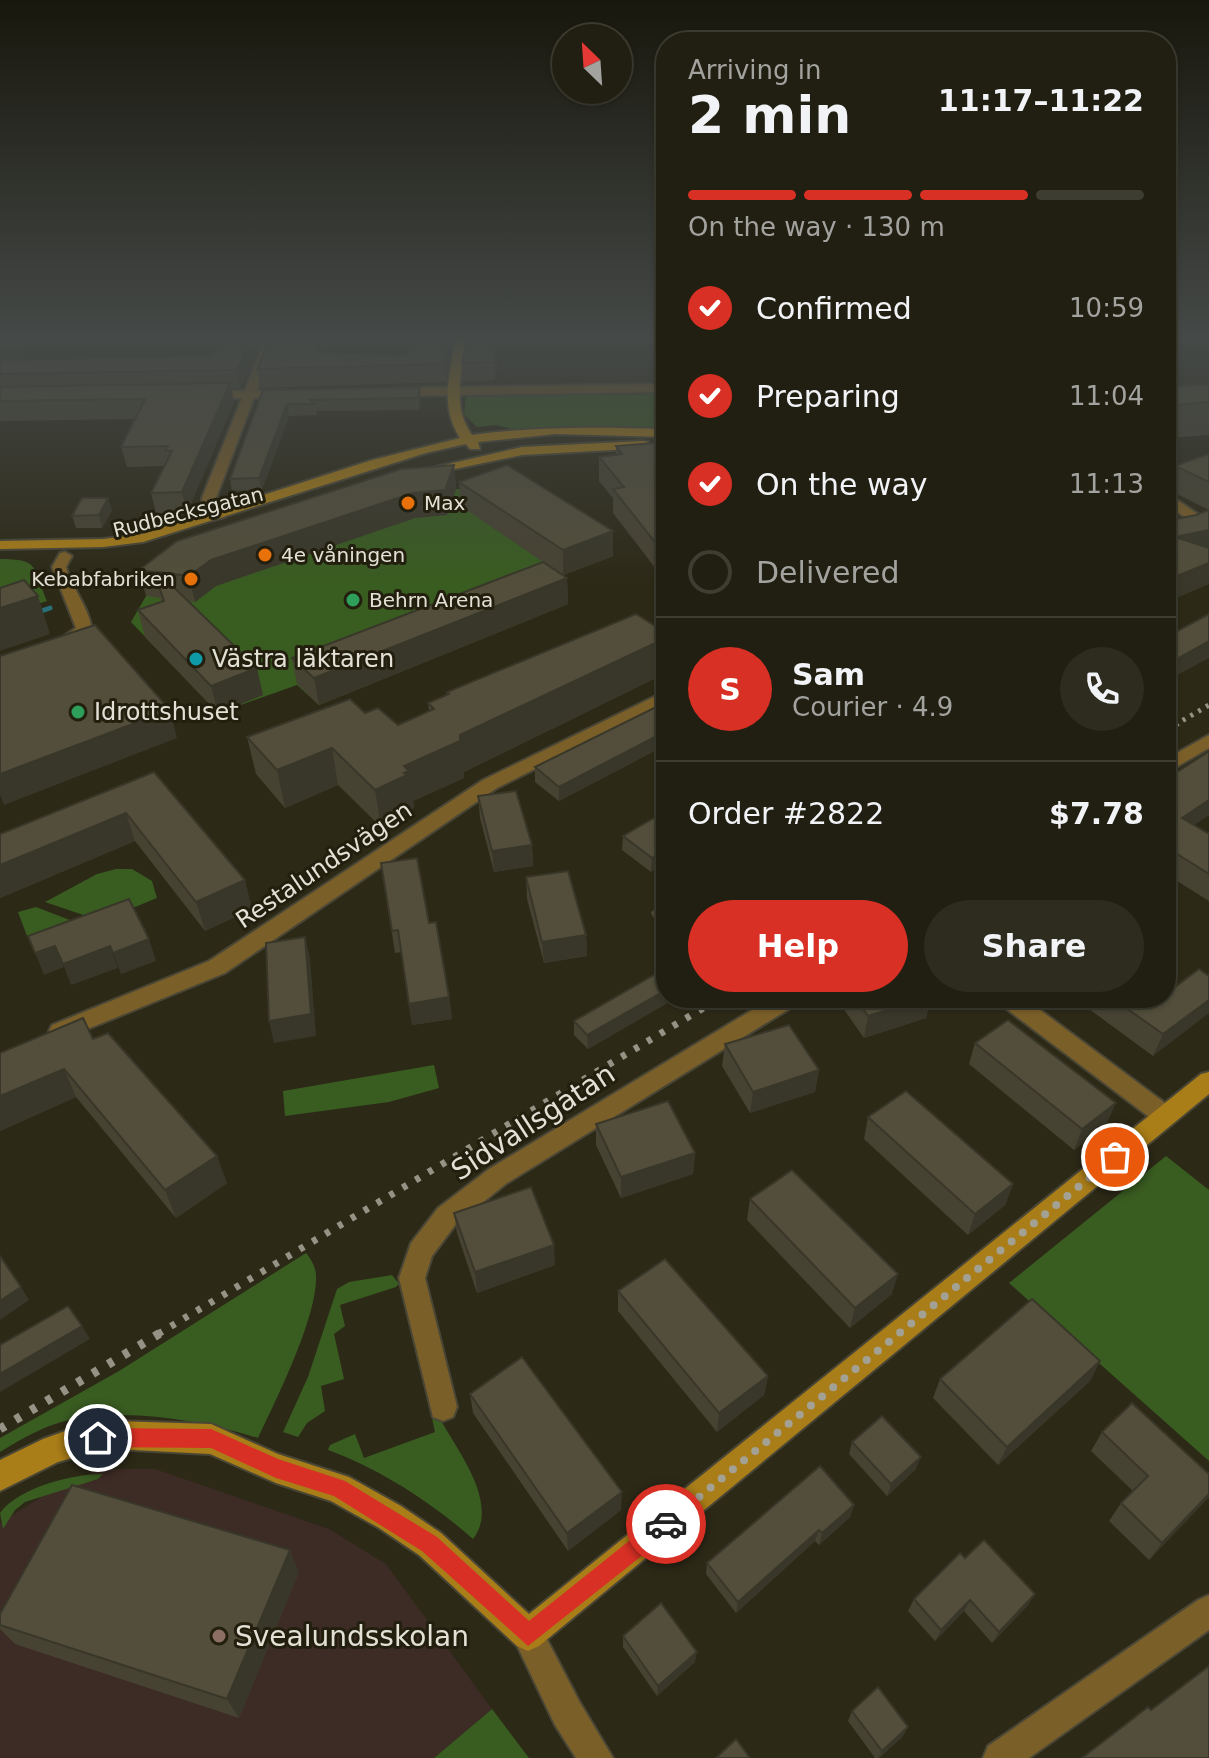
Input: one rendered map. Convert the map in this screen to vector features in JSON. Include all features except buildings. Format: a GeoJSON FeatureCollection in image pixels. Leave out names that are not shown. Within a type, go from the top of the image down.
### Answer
{"type":"FeatureCollection","features":[{"type":"Feature","properties":{"kind":"main road"},"geometry":{"type":"LineString","coordinates":[[455,420],[468,440],[488,456]]}},
{"type":"Feature","properties":{"kind":"main road","name":"Rudbecksgatan"},"geometry":{"type":"LineString","coordinates":[[0,545],[122,541],[218,517],[342,474],[468,440],[551,430],[656,433]]}},
{"type":"Feature","properties":{"kind":"main road"},"geometry":{"type":"LineString","coordinates":[[412,474],[488,456],[542,449],[656,444]]}},
{"type":"Feature","properties":{"kind":"main road","name":"Rudbecksgatan"},"geometry":{"type":"LineString","coordinates":[[0,555],[65,556],[156,545],[318,498]]}},
{"type":"Feature","properties":{"kind":"main road"},"geometry":{"type":"LineString","coordinates":[[0,1476],[53,1449],[82,1440],[114,1435],[211,1439],[276,1468],[338,1488],[390,1517],[430,1544],[528,1635],[1209,1081]]}},
{"type":"Feature","properties":{"kind":"street"},"geometry":{"type":"LineString","coordinates":[[218,517],[209,508],[209,498],[239,420]]}},
{"type":"Feature","properties":{"kind":"street"},"geometry":{"type":"LineString","coordinates":[[1176,507],[1209,535]]}},
{"type":"Feature","properties":{"kind":"street"},"geometry":{"type":"LineString","coordinates":[[41,650],[74,638],[84,630],[84,621],[60,577],[59,567],[65,556]]}},
{"type":"Feature","properties":{"kind":"street","name":"Restalundsvägen"},"geometry":{"type":"LineString","coordinates":[[42,1038],[176,987],[217,967],[490,784],[656,701]]}},
{"type":"Feature","properties":{"kind":"street"},"geometry":{"type":"LineString","coordinates":[[1176,761],[1209,740]]}},
{"type":"Feature","properties":{"kind":"street","name":"Sidvallsgatan"},"geometry":{"type":"LineString","coordinates":[[443,1407],[412,1278],[420,1251],[447,1216],[498,1176],[773,1008]]}},
{"type":"Feature","properties":{"kind":"street"},"geometry":{"type":"LineString","coordinates":[[1021,1008],[1165,1116]]}},
{"type":"Feature","properties":{"kind":"street"},"geometry":{"type":"LineString","coordinates":[[1000,1758],[1209,1611]]}},
{"type":"Feature","properties":{"kind":"street"},"geometry":{"type":"LineString","coordinates":[[528,1635],[567,1713],[596,1758]]}},
{"type":"Feature","properties":{"kind":"shaded area","name":"Svealundsskolan"},"geometry":{"type":"Polygon","coordinates":[[[103,1469],[155,1469],[329,1529],[386,1564],[492,1709],[434,1758],[0,1758],[0,1523],[59,1486],[103,1469]]]}},
{"type":"Feature","properties":{"kind":"green space"},"geometry":{"type":"Polygon","coordinates":[[[470,420],[656,420],[656,427],[477,427],[470,420]]]}},
{"type":"Feature","properties":{"kind":"green space","name":"Behrn Arena"},"geometry":{"type":"Polygon","coordinates":[[[456,489],[508,490],[613,556],[563,575],[545,588],[568,604],[319,705],[297,685],[218,713],[131,622],[146,596],[404,493],[456,489]]]}},
{"type":"Feature","properties":{"kind":"green space"},"geometry":{"type":"Polygon","coordinates":[[[0,559],[29,563],[37,573],[47,601],[0,616],[0,559]]]}},
{"type":"Feature","properties":{"kind":"green space"},"geometry":{"type":"Polygon","coordinates":[[[132,869],[152,881],[157,898],[101,921],[45,902],[97,874],[132,869]]]}},
{"type":"Feature","properties":{"kind":"green space"},"geometry":{"type":"Polygon","coordinates":[[[36,907],[75,922],[75,931],[27,936],[18,912],[36,907]]]}},
{"type":"Feature","properties":{"kind":"green space"},"geometry":{"type":"Polygon","coordinates":[[[434,1065],[439,1088],[389,1102],[285,1116],[283,1091],[434,1065]]]}},
{"type":"Feature","properties":{"kind":"green space"},"geometry":{"type":"Polygon","coordinates":[[[1166,1156],[1209,1190],[1209,1461],[1009,1283],[1166,1156]]]}},
{"type":"Feature","properties":{"kind":"green space"},"geometry":{"type":"Polygon","coordinates":[[[306,1253],[316,1275],[310,1312],[294,1358],[258,1438],[170,1418],[101,1416],[69,1420],[48,1427],[0,1452],[0,1438],[119,1371],[306,1253]]]}},
{"type":"Feature","properties":{"kind":"green space"},"geometry":{"type":"Polygon","coordinates":[[[392,1275],[399,1284],[396,1287],[340,1305],[345,1326],[334,1334],[344,1379],[321,1386],[325,1411],[307,1423],[298,1437],[283,1432],[308,1377],[337,1289],[349,1282],[392,1275]]]}},
{"type":"Feature","properties":{"kind":"green space"},"geometry":{"type":"Polygon","coordinates":[[[438,1415],[464,1459],[479,1493],[482,1509],[480,1525],[473,1539],[404,1488],[328,1450],[330,1445],[355,1434],[364,1458],[435,1432],[432,1418],[438,1415]]]}},
{"type":"Feature","properties":{"kind":"green space"},"geometry":{"type":"Polygon","coordinates":[[[103,1474],[98,1479],[25,1502],[15,1510],[3,1529],[0,1513],[20,1496],[62,1479],[103,1474]]]}},
{"type":"Feature","properties":{"kind":"green space"},"geometry":{"type":"Polygon","coordinates":[[[492,1709],[529,1758],[434,1758],[492,1709]]]}},
{"type":"Feature","properties":{"kind":"waterway"},"geometry":{"type":"LineString","coordinates":[[36,613],[50,608]]}},
{"type":"Feature","properties":{"kind":"railway"},"geometry":{"type":"LineString","coordinates":[[1176,724],[1209,705]]}},
{"type":"Feature","properties":{"kind":"railway"},"geometry":{"type":"LineString","coordinates":[[158,1334],[703,1008]]}},
{"type":"Feature","properties":{"kind":"railway"},"geometry":{"type":"LineString","coordinates":[[0,1429],[162,1332]]}},
{"type":"Feature","properties":{"kind":"way so far"},"geometry":{"type":"LineString","coordinates":[[666,1524],[1115,1157]]}},
{"type":"Feature","properties":{"kind":"place","name":"Max"},"geometry":{"type":"Point","coordinates":[408,503]}},
{"type":"Feature","properties":{"kind":"place","name":"4e våningen"},"geometry":{"type":"Point","coordinates":[265,555]}},
{"type":"Feature","properties":{"kind":"place","name":"Kebabfabriken"},"geometry":{"type":"Point","coordinates":[191,579]}},
{"type":"Feature","properties":{"kind":"place","name":"Behrn Arena"},"geometry":{"type":"Point","coordinates":[353,600]}},
{"type":"Feature","properties":{"kind":"place","name":"Västra läktaren"},"geometry":{"type":"Point","coordinates":[196,659]}},
{"type":"Feature","properties":{"kind":"place","name":"Idrottshuset"},"geometry":{"type":"Point","coordinates":[78,712]}},
{"type":"Feature","properties":{"kind":"place","name":"Svealundsskolan"},"geometry":{"type":"Point","coordinates":[219,1636]}},
{"type":"Feature","properties":{"kind":"route"},"geometry":{"type":"LineString","coordinates":[[98,1438],[114,1435],[211,1439],[276,1468],[338,1488],[430,1544],[528,1635],[666,1524]]}}]}
